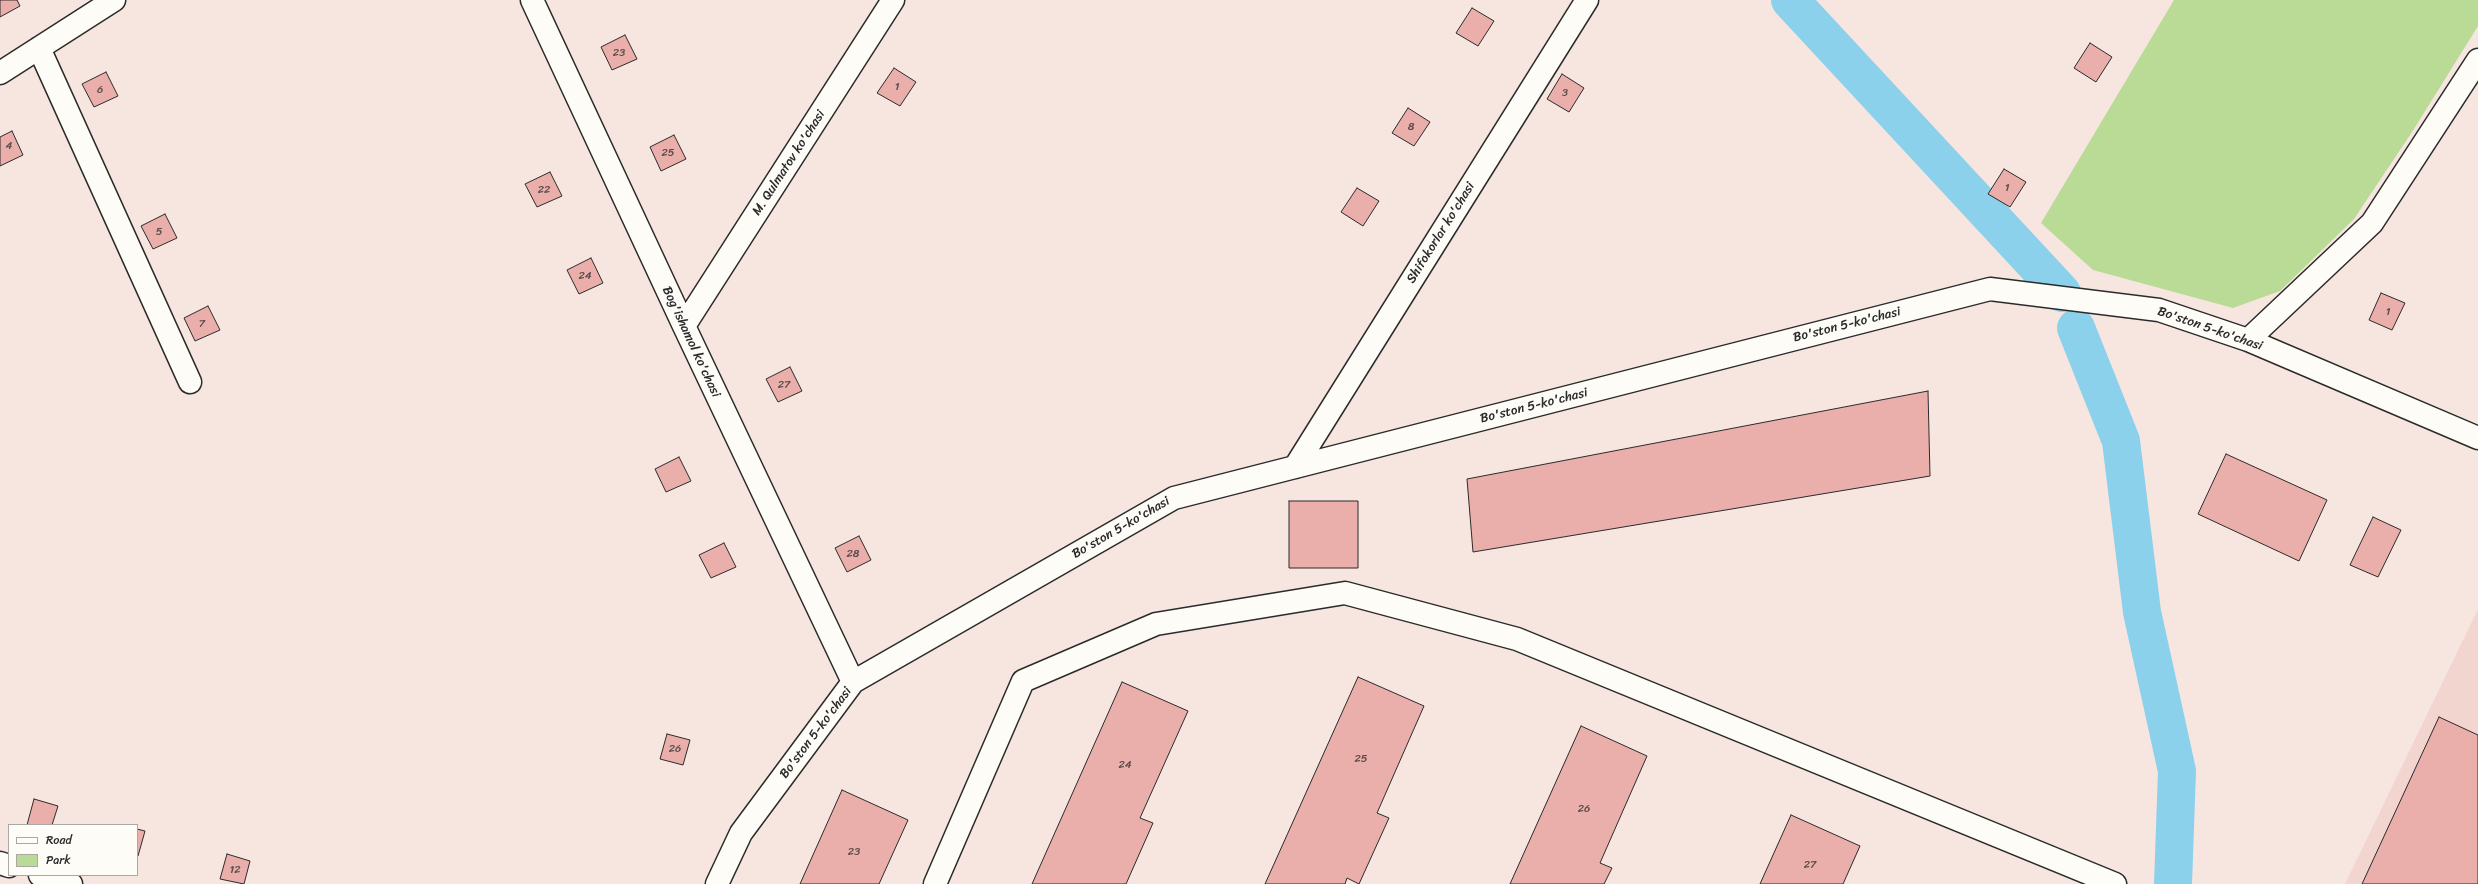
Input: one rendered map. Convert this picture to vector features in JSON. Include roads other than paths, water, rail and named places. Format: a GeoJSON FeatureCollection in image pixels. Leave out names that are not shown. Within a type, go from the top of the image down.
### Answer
{"type":"FeatureCollection","features":[{"type":"Feature","properties":{"kind":"street","name":"Bog'ishamol ko'chasi"},"geometry":{"type":"LineString","coordinates":[[532,0],[684,326],[853,682]]}},
{"type":"Feature","properties":{"kind":"street","name":"M. Qulmatov ko'chasi"},"geometry":{"type":"LineString","coordinates":[[684,326],[894,0]]}},
{"type":"Feature","properties":{"kind":"street","name":"Shifokorlar ko'chasi"},"geometry":{"type":"LineString","coordinates":[[1295,467],[1587,0]]}},
{"type":"Feature","properties":{"kind":"street"},"geometry":{"type":"LineString","coordinates":[[0,73],[106,2]]}},
{"type":"Feature","properties":{"kind":"street"},"geometry":{"type":"LineString","coordinates":[[39,48],[190,382]]}},
{"type":"Feature","properties":{"kind":"street"},"geometry":{"type":"LineString","coordinates":[[2248,340],[2372,223],[2478,60]]}},
{"type":"Feature","properties":{"kind":"street","name":"Bo'ston 5-ko'chasi"},"geometry":{"type":"LineString","coordinates":[[717,884],[741,833],[853,682],[1174,498],[1990,289],[2159,310],[2248,340],[2478,438]]}},
{"type":"Feature","properties":{"kind":"street"},"geometry":{"type":"LineString","coordinates":[[935,884],[1023,681],[1156,624],[1345,593],[1517,639],[2115,884]]}},
{"type":"Feature","properties":{"kind":"street"},"geometry":{"type":"LineString","coordinates":[[43,876],[71,884]]}},
{"type":"Feature","properties":{"kind":"waterway"},"geometry":{"type":"LineString","coordinates":[[1790,0],[2062,293]]}},
{"type":"Feature","properties":{"kind":"waterway"},"geometry":{"type":"LineString","coordinates":[[2076,328],[2121,441],[2142,612],[2177,771],[2173,884]]}}]}
